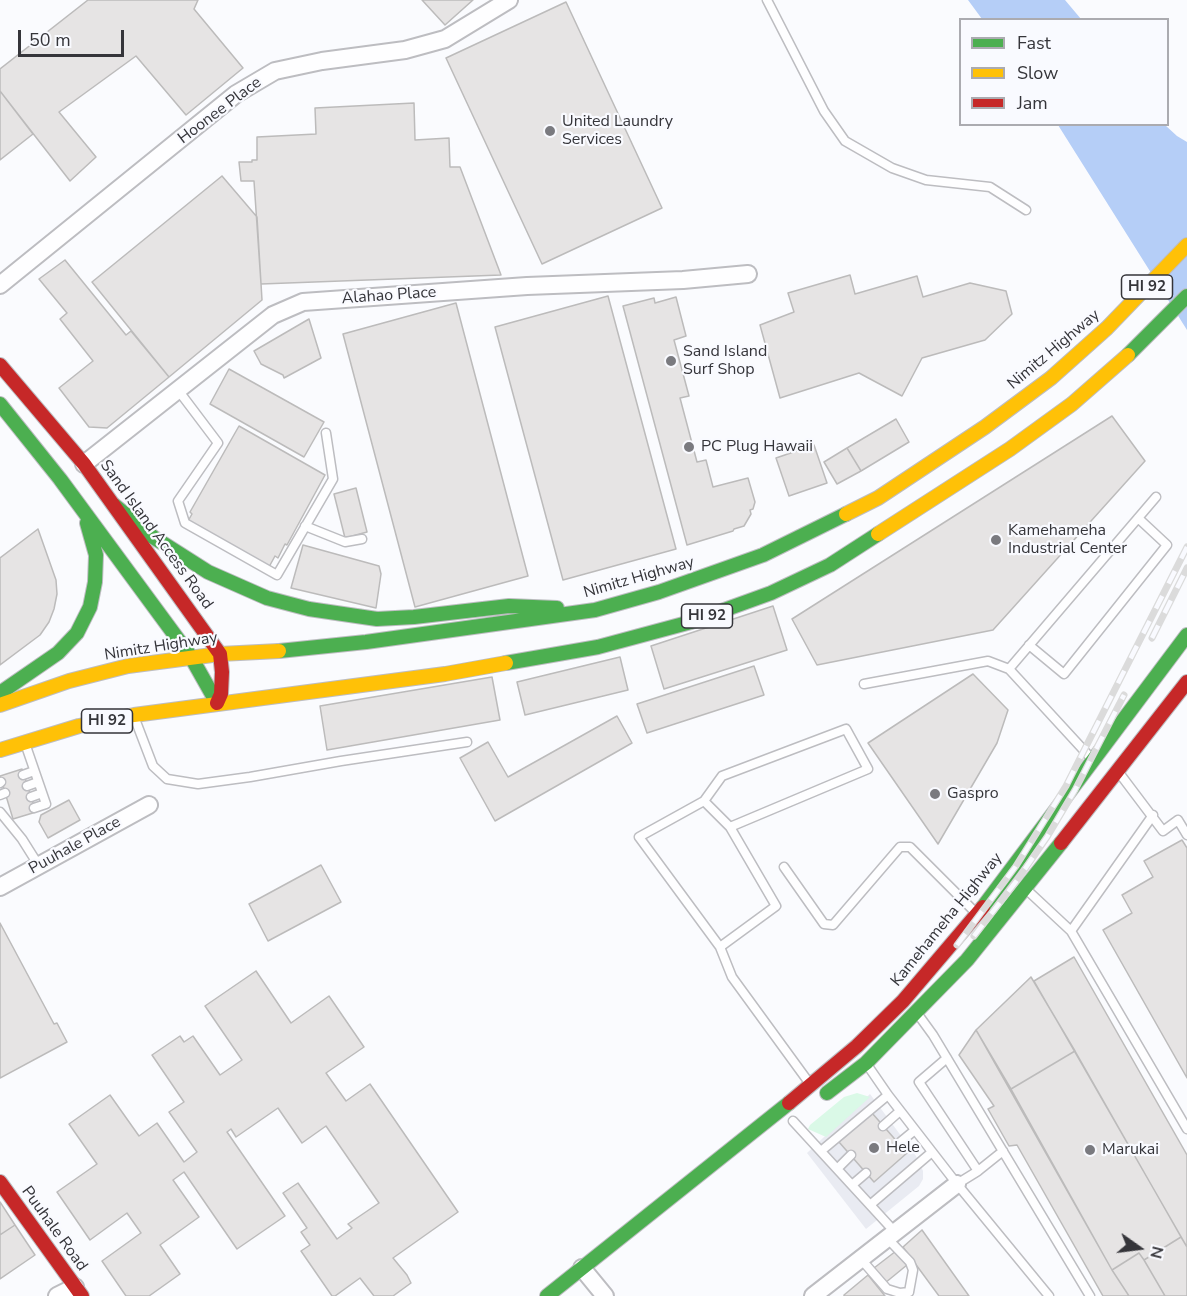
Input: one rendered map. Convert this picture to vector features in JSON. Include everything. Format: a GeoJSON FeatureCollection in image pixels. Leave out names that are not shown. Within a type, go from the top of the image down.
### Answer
{"type":"FeatureCollection","features":[{"type":"Feature","properties":{"kind":"main road","name":"Nimitz Highway"},"geometry":{"type":"LineString","coordinates":[[0,705],[69,681],[128,666],[220,654],[366,642],[595,610],[659,592],[763,555],[878,498],[1013,406],[1051,378],[1107,328],[1187,245]]}},
{"type":"Feature","properties":{"kind":"main road","name":"HI 92"},"geometry":{"type":"LineString","coordinates":[[0,750],[79,726],[134,715],[445,674],[598,647],[691,622],[771,593],[831,565],[1010,449],[1071,404],[1127,356],[1187,296]]}},
{"type":"Feature","properties":{"kind":"main road","name":"Sand Island Access Road"},"geometry":{"type":"LineString","coordinates":[[0,365],[84,464],[220,654]]}},
{"type":"Feature","properties":{"kind":"main road"},"geometry":{"type":"LineString","coordinates":[[0,404],[83,510],[191,657],[217,703]]}},
{"type":"Feature","properties":{"kind":"main road"},"geometry":{"type":"LineString","coordinates":[[114,505],[153,537],[208,572],[267,598],[309,609],[377,619],[509,606],[595,610]]}},
{"type":"Feature","properties":{"kind":"main road"},"geometry":{"type":"LineString","coordinates":[[0,693],[58,653],[77,633],[90,607],[95,582],[96,555],[83,510]]}},
{"type":"Feature","properties":{"kind":"main road","name":"Kamehameha Highway"},"geometry":{"type":"LineString","coordinates":[[781,1129],[866,1063],[967,960],[1024,887],[1105,766],[1185,637]]}},
{"type":"Feature","properties":{"kind":"main road"},"geometry":{"type":"LineString","coordinates":[[217,703],[222,672],[220,654]]}},
{"type":"Feature","properties":{"kind":"main road","name":"Kamehameha Highway"},"geometry":{"type":"LineString","coordinates":[[578,1290],[592,1273],[702,1171],[811,1086],[857,1046],[903,1001],[1105,766],[1187,682]]}},
{"type":"Feature","properties":{"kind":"main road","name":"Puuhale Road"},"geometry":{"type":"LineString","coordinates":[[0,1182],[79,1292]]}},
{"type":"Feature","properties":{"kind":"main road","name":"Kamehameha Highway"},"geometry":{"type":"LineString","coordinates":[[547,1296],[592,1273]]}},
{"type":"Feature","properties":{"kind":"street","name":"Hoonee Place"},"geometry":{"type":"LineString","coordinates":[[0,285],[236,94],[275,71],[322,61],[405,50],[444,39],[509,0]]}},
{"type":"Feature","properties":{"kind":"street","name":"Alahao Place"},"geometry":{"type":"LineString","coordinates":[[84,464],[273,315],[303,302],[527,286],[683,280],[748,274]]}},
{"type":"Feature","properties":{"kind":"street","name":"Puuhale Place"},"geometry":{"type":"LineString","coordinates":[[0,887],[149,805]]}},
{"type":"Feature","properties":{"kind":"street"},"geometry":{"type":"LineString","coordinates":[[813,1296],[957,1184]]}},
{"type":"Feature","properties":{"kind":"street"},"geometry":{"type":"LineString","coordinates":[[592,1273],[605,1296]]}},
{"type":"Feature","properties":{"kind":"street"},"geometry":{"type":"LineString","coordinates":[[57,1296],[79,1292]]}},
{"type":"Feature","properties":{"kind":"lane"},"geometry":{"type":"LineString","coordinates":[[767,0],[824,111],[845,141],[892,168],[926,180],[990,187],[1026,210]]}},
{"type":"Feature","properties":{"kind":"lane"},"geometry":{"type":"LineString","coordinates":[[178,390],[218,442],[178,501],[185,523],[277,575],[333,479],[326,433]]}},
{"type":"Feature","properties":{"kind":"lane"},"geometry":{"type":"LineString","coordinates":[[1009,669],[1156,497]]}},
{"type":"Feature","properties":{"kind":"lane"},"geometry":{"type":"LineString","coordinates":[[1029,645],[1064,674],[1167,545],[1138,518]]}},
{"type":"Feature","properties":{"kind":"lane"},"geometry":{"type":"LineString","coordinates":[[305,526],[345,542],[362,539]]}},
{"type":"Feature","properties":{"kind":"lane"},"geometry":{"type":"LineString","coordinates":[[864,684],[988,661],[1009,669],[1153,815],[1163,831],[1178,820],[1187,835]]}},
{"type":"Feature","properties":{"kind":"lane"},"geometry":{"type":"LineString","coordinates":[[134,715],[153,766],[167,779],[198,784],[467,742]]}},
{"type":"Feature","properties":{"kind":"lane"},"geometry":{"type":"LineString","coordinates":[[729,826],[868,769],[846,729],[722,776],[704,801],[639,837],[720,946],[732,977],[811,1086],[814,1104]]}},
{"type":"Feature","properties":{"kind":"lane"},"geometry":{"type":"LineString","coordinates":[[25,742],[46,804],[34,808]]}},
{"type":"Feature","properties":{"kind":"lane"},"geometry":{"type":"LineString","coordinates":[[23,775],[34,771]]}},
{"type":"Feature","properties":{"kind":"lane"},"geometry":{"type":"LineString","coordinates":[[27,786],[38,782]]}},
{"type":"Feature","properties":{"kind":"lane"},"geometry":{"type":"LineString","coordinates":[[31,797],[42,793]]}},
{"type":"Feature","properties":{"kind":"lane"},"geometry":{"type":"LineString","coordinates":[[704,801],[729,826],[776,906],[720,946]]}},
{"type":"Feature","properties":{"kind":"lane"},"geometry":{"type":"LineString","coordinates":[[5,812],[39,866]]}},
{"type":"Feature","properties":{"kind":"lane"},"geometry":{"type":"LineString","coordinates":[[1071,931],[1153,815]]}},
{"type":"Feature","properties":{"kind":"lane"},"geometry":{"type":"LineString","coordinates":[[784,867],[824,924],[833,925],[900,847],[910,847],[977,915]]}},
{"type":"Feature","properties":{"kind":"lane"},"geometry":{"type":"LineString","coordinates":[[1024,887],[1071,931],[1187,1129]]}},
{"type":"Feature","properties":{"kind":"lane"},"geometry":{"type":"LineString","coordinates":[[917,1013],[947,1058],[1090,1296]]}},
{"type":"Feature","properties":{"kind":"lane"},"geometry":{"type":"LineString","coordinates":[[947,1058],[919,1082],[978,1171]]}},
{"type":"Feature","properties":{"kind":"lane"},"geometry":{"type":"LineString","coordinates":[[866,1063],[957,1184],[1050,1296]]}},
{"type":"Feature","properties":{"kind":"lane"},"geometry":{"type":"LineString","coordinates":[[821,1151],[888,1095]]}},
{"type":"Feature","properties":{"kind":"lane"},"geometry":{"type":"LineString","coordinates":[[883,1126],[900,1111]]}},
{"type":"Feature","properties":{"kind":"lane"},"geometry":{"type":"LineString","coordinates":[[793,1121],[870,1205],[910,1262],[913,1270],[911,1294],[887,1289],[861,1258]]}},
{"type":"Feature","properties":{"kind":"lane"},"geometry":{"type":"LineString","coordinates":[[898,1144],[915,1130]]}},
{"type":"Feature","properties":{"kind":"lane"},"geometry":{"type":"LineString","coordinates":[[957,1184],[1003,1151]]}},
{"type":"Feature","properties":{"kind":"lane"},"geometry":{"type":"LineString","coordinates":[[870,1205],[932,1152]]}},
{"type":"Feature","properties":{"kind":"lane"},"geometry":{"type":"LineString","coordinates":[[837,1169],[851,1155]]}},
{"type":"Feature","properties":{"kind":"lane"},"geometry":{"type":"LineString","coordinates":[[852,1185],[866,1173]]}},
{"type":"Feature","properties":{"kind":"shaded area"},"geometry":{"type":"Polygon","coordinates":[[[870,1094],[916,1156],[923,1171],[923,1179],[919,1186],[866,1229],[807,1153],[870,1094]]]}},
{"type":"Feature","properties":{"kind":"green space"},"geometry":{"type":"Polygon","coordinates":[[[857,1093],[870,1097],[826,1137],[808,1129],[844,1097],[857,1093]]]}},
{"type":"Feature","properties":{"kind":"water"},"geometry":{"type":"Polygon","coordinates":[[[968,0],[1065,0],[1080,18],[981,18],[968,0]]]}},
{"type":"Feature","properties":{"kind":"water"},"geometry":{"type":"Polygon","coordinates":[[[1059,126],[1166,126],[1187,142],[1187,330],[1059,126]]]}},
{"type":"Feature","properties":{"kind":"building"},"geometry":{"type":"Polygon","coordinates":[[[88,0],[198,0],[194,9],[243,68],[186,115],[136,56],[59,112],[96,157],[70,181],[0,91],[0,69],[88,0]]]}},
{"type":"Feature","properties":{"kind":"building"},"geometry":{"type":"Polygon","coordinates":[[[422,0],[473,0],[445,25],[422,0]]]}},
{"type":"Feature","properties":{"kind":"building"},"geometry":{"type":"Polygon","coordinates":[[[566,2],[662,208],[542,264],[446,58],[566,2]]]}},
{"type":"Feature","properties":{"kind":"building"},"geometry":{"type":"Polygon","coordinates":[[[0,91],[33,134],[0,160],[0,91]]]}},
{"type":"Feature","properties":{"kind":"building"},"geometry":{"type":"Polygon","coordinates":[[[414,103],[415,140],[449,138],[450,167],[460,167],[501,275],[261,284],[254,181],[241,181],[239,162],[257,160],[257,137],[316,134],[315,108],[414,103]]]}},
{"type":"Feature","properties":{"kind":"building"},"geometry":{"type":"Polygon","coordinates":[[[222,176],[257,217],[262,300],[169,377],[92,282],[222,176]]]}},
{"type":"Feature","properties":{"kind":"building"},"geometry":{"type":"Polygon","coordinates":[[[65,260],[126,335],[131,331],[169,377],[107,428],[89,427],[59,388],[93,361],[60,319],[67,313],[39,279],[65,260]]]}},
{"type":"Feature","properties":{"kind":"building"},"geometry":{"type":"Polygon","coordinates":[[[850,275],[855,294],[917,276],[923,297],[970,283],[1006,291],[1012,314],[985,340],[922,358],[902,396],[859,373],[780,398],[760,325],[794,312],[788,293],[850,275]]]}},
{"type":"Feature","properties":{"kind":"building"},"geometry":{"type":"Polygon","coordinates":[[[608,296],[676,549],[563,580],[495,327],[608,296]]]}},
{"type":"Feature","properties":{"kind":"building"},"geometry":{"type":"Polygon","coordinates":[[[676,297],[686,336],[674,340],[689,396],[680,398],[697,462],[706,460],[713,487],[748,478],[755,502],[744,526],[687,545],[623,306],[654,298],[655,303],[676,297]]]}},
{"type":"Feature","properties":{"kind":"building"},"geometry":{"type":"Polygon","coordinates":[[[456,303],[528,576],[415,607],[343,334],[456,303]]]}},
{"type":"Feature","properties":{"kind":"building"},"geometry":{"type":"Polygon","coordinates":[[[309,319],[321,358],[284,378],[283,375],[261,364],[254,351],[309,319]]]}},
{"type":"Feature","properties":{"kind":"building"},"geometry":{"type":"Polygon","coordinates":[[[229,369],[324,422],[304,457],[210,404],[229,369]]]}},
{"type":"Feature","properties":{"kind":"building","name":"Kamehameha Industrial Center"},"geometry":{"type":"Polygon","coordinates":[[[1112,416],[1145,461],[993,630],[817,665],[792,619],[1112,416]]]}},
{"type":"Feature","properties":{"kind":"building"},"geometry":{"type":"Polygon","coordinates":[[[896,419],[909,442],[861,471],[847,448],[896,419]]]}},
{"type":"Feature","properties":{"kind":"building"},"geometry":{"type":"Polygon","coordinates":[[[239,426],[325,475],[287,545],[285,544],[278,558],[275,556],[269,567],[188,521],[192,514],[190,512],[239,426]]]}},
{"type":"Feature","properties":{"kind":"building"},"geometry":{"type":"Polygon","coordinates":[[[814,445],[827,483],[789,496],[776,458],[814,445]]]}},
{"type":"Feature","properties":{"kind":"building"},"geometry":{"type":"Polygon","coordinates":[[[847,448],[861,471],[837,484],[824,462],[847,448]]]}},
{"type":"Feature","properties":{"kind":"building"},"geometry":{"type":"Polygon","coordinates":[[[356,488],[367,532],[345,538],[334,494],[356,488]]]}},
{"type":"Feature","properties":{"kind":"building"},"geometry":{"type":"Polygon","coordinates":[[[38,529],[56,580],[57,594],[54,609],[40,635],[0,665],[0,558],[38,529]]]}},
{"type":"Feature","properties":{"kind":"building"},"geometry":{"type":"Polygon","coordinates":[[[303,545],[379,566],[381,574],[376,608],[291,588],[303,545]]]}},
{"type":"Feature","properties":{"kind":"building"},"geometry":{"type":"Polygon","coordinates":[[[773,606],[787,650],[664,689],[651,646],[773,606]]]}},
{"type":"Feature","properties":{"kind":"building"},"geometry":{"type":"Polygon","coordinates":[[[620,657],[628,690],[525,715],[517,682],[620,657]]]}},
{"type":"Feature","properties":{"kind":"building"},"geometry":{"type":"Polygon","coordinates":[[[754,666],[764,695],[647,733],[637,704],[754,666]]]}},
{"type":"Feature","properties":{"kind":"building","name":"Gaspro"},"geometry":{"type":"Polygon","coordinates":[[[973,674],[1008,710],[997,743],[938,844],[868,743],[973,674]]]}},
{"type":"Feature","properties":{"kind":"building"},"geometry":{"type":"Polygon","coordinates":[[[492,677],[500,720],[327,750],[320,706],[492,677]]]}},
{"type":"Feature","properties":{"kind":"building"},"geometry":{"type":"Polygon","coordinates":[[[617,716],[632,743],[495,821],[460,758],[488,742],[508,777],[617,716]]]}},
{"type":"Feature","properties":{"kind":"building"},"geometry":{"type":"Polygon","coordinates":[[[22,769],[36,812],[13,819],[0,776],[22,769]]]}},
{"type":"Feature","properties":{"kind":"building"},"geometry":{"type":"Polygon","coordinates":[[[69,800],[80,820],[48,838],[39,822],[41,815],[69,800]]]}},
{"type":"Feature","properties":{"kind":"building"},"geometry":{"type":"Polygon","coordinates":[[[1182,840],[1187,848],[1187,1078],[1103,930],[1132,913],[1122,895],[1153,877],[1144,861],[1182,840]]]}},
{"type":"Feature","properties":{"kind":"building"},"geometry":{"type":"Polygon","coordinates":[[[321,865],[341,902],[268,941],[249,904],[321,865]]]}},
{"type":"Feature","properties":{"kind":"building"},"geometry":{"type":"Polygon","coordinates":[[[0,923],[54,1024],[57,1023],[67,1042],[0,1078],[0,923]]]}},
{"type":"Feature","properties":{"kind":"building"},"geometry":{"type":"Polygon","coordinates":[[[1074,957],[1187,1155],[1187,1247],[1034,981],[1074,957]]]}},
{"type":"Feature","properties":{"kind":"building"},"geometry":{"type":"Polygon","coordinates":[[[256,971],[291,1023],[329,996],[364,1047],[326,1073],[346,1101],[370,1084],[458,1212],[393,1258],[411,1283],[393,1296],[374,1296],[360,1278],[332,1296],[301,1251],[310,1245],[301,1232],[307,1228],[283,1193],[298,1183],[337,1239],[352,1228],[348,1224],[379,1203],[326,1126],[302,1143],[278,1108],[236,1137],[231,1129],[227,1132],[285,1216],[237,1249],[184,1172],[173,1180],[199,1217],[160,1245],[180,1274],[149,1296],[126,1296],[102,1261],[141,1233],[127,1213],[90,1240],[57,1192],[97,1164],[69,1124],[110,1095],[139,1136],[157,1123],[184,1162],[197,1152],[169,1112],[184,1102],[152,1055],[180,1036],[184,1042],[193,1036],[220,1075],[242,1060],[205,1006],[256,971]]]}},
{"type":"Feature","properties":{"kind":"building"},"geometry":{"type":"Polygon","coordinates":[[[1031,977],[1075,1051],[1011,1089],[976,1030],[1031,977]]]}},
{"type":"Feature","properties":{"kind":"building"},"geometry":{"type":"Polygon","coordinates":[[[976,1030],[1129,1296],[1103,1296],[1017,1145],[1009,1146],[988,1109],[994,1106],[959,1055],[976,1030]]]}},
{"type":"Feature","properties":{"kind":"building"},"geometry":{"type":"Polygon","coordinates":[[[1075,1051],[1181,1237],[1144,1260],[1139,1253],[1112,1270],[1011,1089],[1075,1051]]]}},
{"type":"Feature","properties":{"kind":"building","name":"Hele"},"geometry":{"type":"Polygon","coordinates":[[[872,1113],[907,1153],[874,1182],[839,1142],[872,1113]]]}},
{"type":"Feature","properties":{"kind":"building"},"geometry":{"type":"Polygon","coordinates":[[[0,1202],[15,1225],[0,1235],[0,1202]]]}},
{"type":"Feature","properties":{"kind":"building"},"geometry":{"type":"Polygon","coordinates":[[[15,1225],[35,1255],[0,1279],[0,1235],[15,1225]]]}},
{"type":"Feature","properties":{"kind":"building"},"geometry":{"type":"Polygon","coordinates":[[[922,1230],[969,1296],[939,1296],[903,1247],[922,1230]]]}},
{"type":"Feature","properties":{"kind":"building"},"geometry":{"type":"Polygon","coordinates":[[[1181,1237],[1187,1247],[1187,1296],[1165,1296],[1144,1260],[1181,1237]]]}},
{"type":"Feature","properties":{"kind":"building"},"geometry":{"type":"Polygon","coordinates":[[[896,1251],[907,1265],[885,1283],[874,1268],[896,1251]]]}},
{"type":"Feature","properties":{"kind":"building"},"geometry":{"type":"Polygon","coordinates":[[[1139,1253],[1165,1296],[1129,1296],[1112,1270],[1139,1253]]]}},
{"type":"Feature","properties":{"kind":"building"},"geometry":{"type":"Polygon","coordinates":[[[868,1275],[885,1296],[844,1296],[844,1295],[868,1275]]]}},
{"type":"Feature","properties":{"kind":"railway"},"geometry":{"type":"LineString","coordinates":[[957,945],[1016,866],[1066,786],[1187,547]]}},
{"type":"Feature","properties":{"kind":"railway"},"geometry":{"type":"LineString","coordinates":[[1152,638],[1187,568]]}},
{"type":"Feature","properties":{"kind":"railway"},"geometry":{"type":"LineString","coordinates":[[974,936],[1047,837],[1075,790],[1124,695]]}},
{"type":"Feature","properties":{"kind":"traffic: fast"},"geometry":{"type":"LineString","coordinates":[[1128,355],[1187,296]]}},
{"type":"Feature","properties":{"kind":"traffic: fast"},"geometry":{"type":"LineString","coordinates":[[0,404],[60,479],[191,657],[217,703]]}},
{"type":"Feature","properties":{"kind":"traffic: fast"},"geometry":{"type":"LineString","coordinates":[[114,505],[153,537],[208,572],[267,598],[309,609],[377,619],[509,606],[557,608]]}},
{"type":"Feature","properties":{"kind":"traffic: fast"},"geometry":{"type":"LineString","coordinates":[[279,651],[366,642],[595,610],[659,592],[763,555],[846,514]]}},
{"type":"Feature","properties":{"kind":"traffic: fast"},"geometry":{"type":"LineString","coordinates":[[0,693],[58,653],[77,633],[90,607],[95,582],[96,555],[87,523]]}},
{"type":"Feature","properties":{"kind":"traffic: fast"},"geometry":{"type":"LineString","coordinates":[[506,663],[598,647],[691,622],[771,593],[830,565],[878,534]]}},
{"type":"Feature","properties":{"kind":"traffic: fast"},"geometry":{"type":"LineString","coordinates":[[983,907],[1187,635]]}},
{"type":"Feature","properties":{"kind":"traffic: fast"},"geometry":{"type":"LineString","coordinates":[[827,1093],[866,1063],[967,960],[1061,843]]}},
{"type":"Feature","properties":{"kind":"traffic: fast"},"geometry":{"type":"LineString","coordinates":[[547,1296],[789,1103]]}},
{"type":"Feature","properties":{"kind":"traffic: slow"},"geometry":{"type":"LineString","coordinates":[[846,514],[878,498],[985,427],[1051,378],[1107,328],[1187,245]]}},
{"type":"Feature","properties":{"kind":"traffic: slow"},"geometry":{"type":"LineString","coordinates":[[878,534],[1010,449],[1072,404],[1128,355]]}},
{"type":"Feature","properties":{"kind":"traffic: slow"},"geometry":{"type":"LineString","coordinates":[[0,705],[69,681],[128,666],[220,654],[279,651]]}},
{"type":"Feature","properties":{"kind":"traffic: slow"},"geometry":{"type":"LineString","coordinates":[[0,750],[79,726],[134,715],[445,674],[506,663]]}},
{"type":"Feature","properties":{"kind":"traffic: jam"},"geometry":{"type":"LineString","coordinates":[[0,365],[84,464],[220,654],[221,694],[217,703]]}},
{"type":"Feature","properties":{"kind":"traffic: jam"},"geometry":{"type":"LineString","coordinates":[[1061,843],[1187,682]]}},
{"type":"Feature","properties":{"kind":"traffic: jam"},"geometry":{"type":"LineString","coordinates":[[789,1103],[857,1046],[903,1001],[983,907]]}},
{"type":"Feature","properties":{"kind":"traffic: jam"},"geometry":{"type":"LineString","coordinates":[[0,1182],[82,1296]]}},
{"type":"Feature","properties":{"kind":"place","name":"United Laundry Services"},"geometry":{"type":"Point","coordinates":[550,131]}},
{"type":"Feature","properties":{"kind":"place","name":"Sand Island Surf Shop"},"geometry":{"type":"Point","coordinates":[671,361]}},
{"type":"Feature","properties":{"kind":"place","name":"PC Plug Hawaii"},"geometry":{"type":"Point","coordinates":[689,447]}},
{"type":"Feature","properties":{"kind":"place","name":"Kamehameha Industrial Center"},"geometry":{"type":"Point","coordinates":[996,540]}},
{"type":"Feature","properties":{"kind":"place","name":"Gaspro"},"geometry":{"type":"Point","coordinates":[935,794]}},
{"type":"Feature","properties":{"kind":"place","name":"Hele"},"geometry":{"type":"Point","coordinates":[874,1148]}},
{"type":"Feature","properties":{"kind":"place","name":"Marukai"},"geometry":{"type":"Point","coordinates":[1090,1150]}}]}
